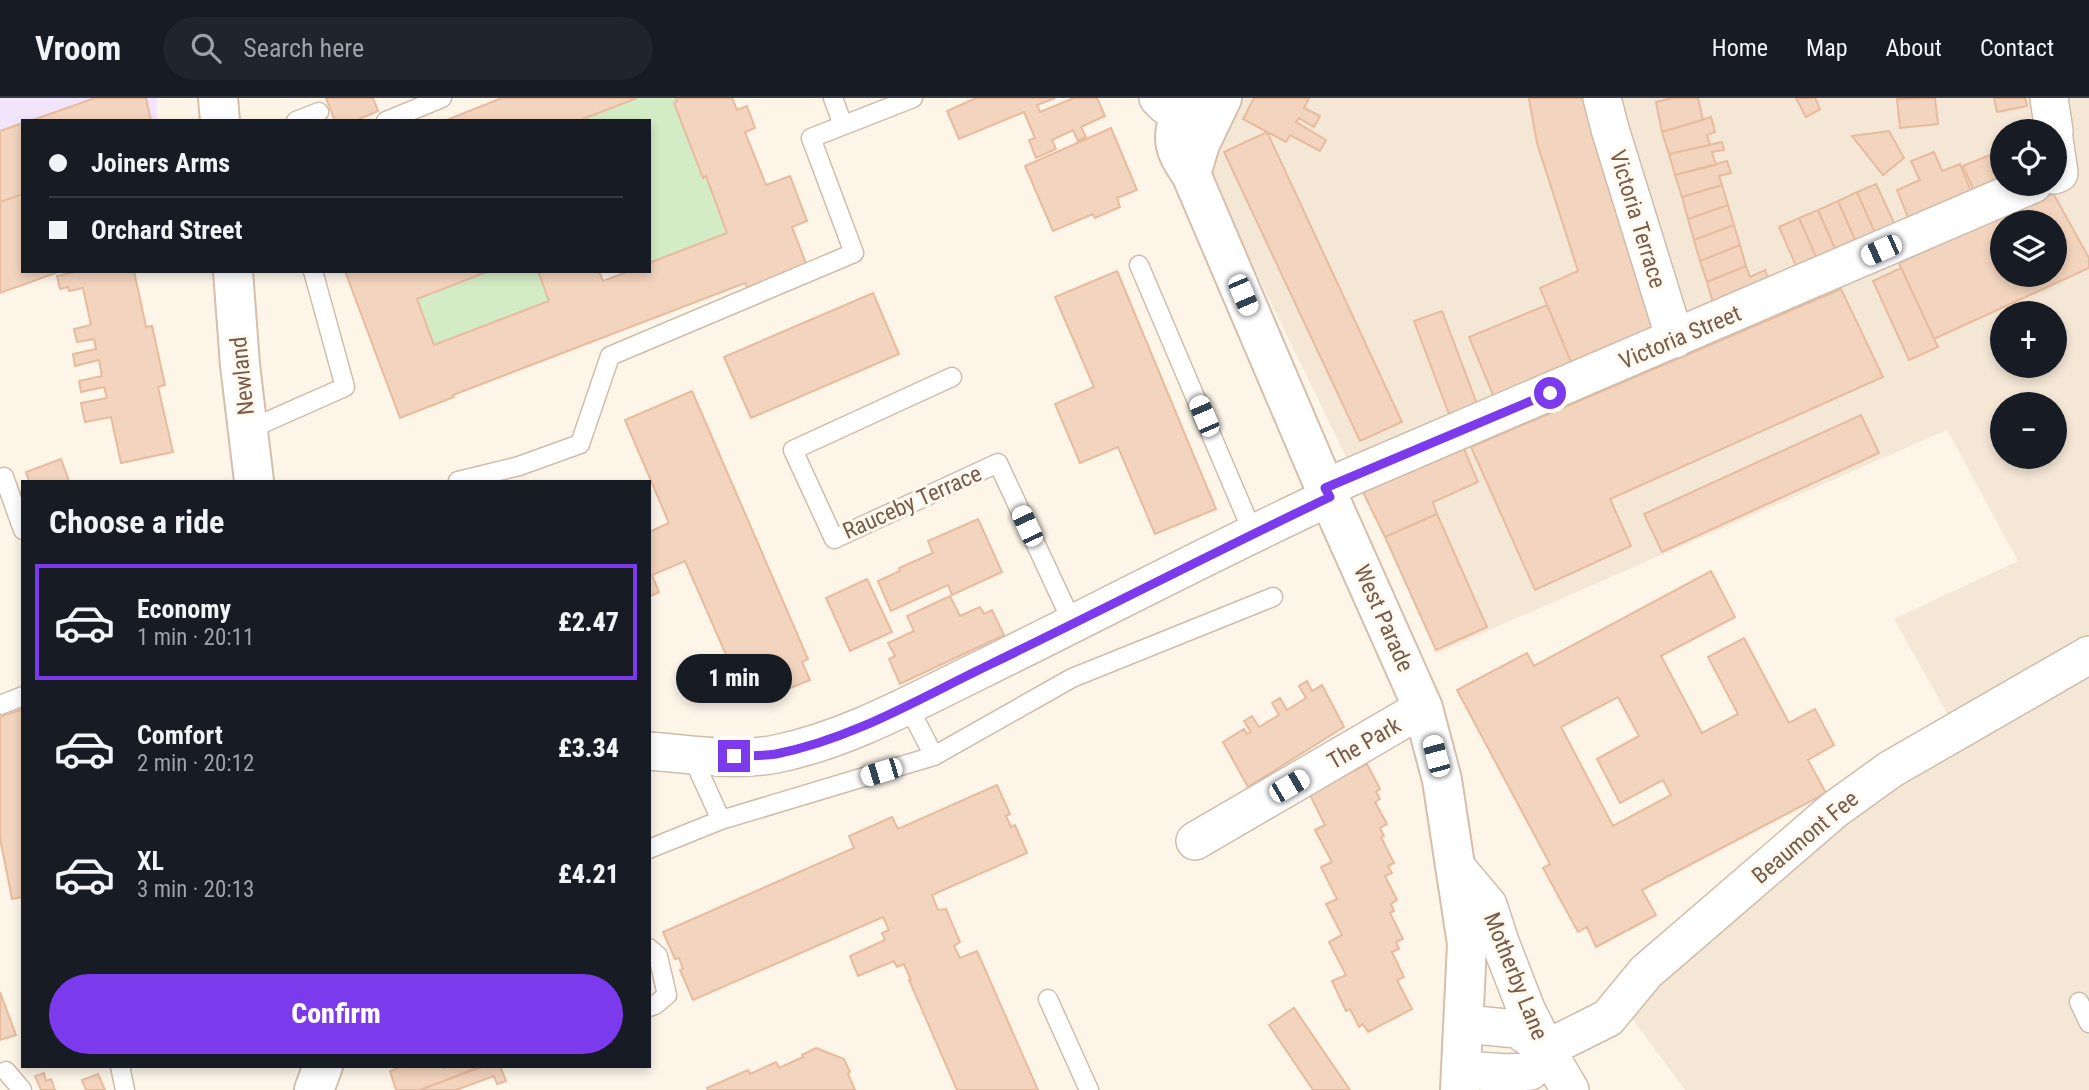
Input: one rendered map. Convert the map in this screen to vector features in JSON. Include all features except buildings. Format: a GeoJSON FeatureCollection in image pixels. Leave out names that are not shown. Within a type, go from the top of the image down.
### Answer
{"type":"FeatureCollection","features":[{"type":"Feature","properties":{"kind":"main road"},"geometry":{"type":"LineString","coordinates":[[218,98],[220,119]]}},
{"type":"Feature","properties":{"kind":"main road","name":"West Parade"},"geometry":{"type":"LineString","coordinates":[[1191,108],[1175,130],[1175,143],[1180,159],[1191,173],[1423,708],[1442,779],[1467,944],[1461,1080]]}},
{"type":"Feature","properties":{"kind":"main road","name":"Newland"},"geometry":{"type":"LineString","coordinates":[[233,273],[240,365],[254,480]]}},
{"type":"Feature","properties":{"kind":"street","name":"Victoria Terrace"},"geometry":{"type":"LineString","coordinates":[[1602,98],[1675,339]]}},
{"type":"Feature","properties":{"kind":"street"},"geometry":{"type":"LineString","coordinates":[[2049,98],[2052,119]]}},
{"type":"Feature","properties":{"kind":"street","name":"Victoria Street"},"geometry":{"type":"LineString","coordinates":[[651,751],[734,756],[774,754],[812,745],[849,731],[908,706],[1328,493],[1675,339],[1990,195]]}},
{"type":"Feature","properties":{"kind":"street","name":"Beaumont Fee"},"geometry":{"type":"LineString","coordinates":[[1461,1080],[1530,1071],[1546,1049],[1608,1018],[1646,972],[1834,810],[1891,769],[2089,655]]}},
{"type":"Feature","properties":{"kind":"street","name":"The Park"},"geometry":{"type":"LineString","coordinates":[[1195,841],[1423,708]]}},
{"type":"Feature","properties":{"kind":"street","name":"Motherby Lane"},"geometry":{"type":"LineString","coordinates":[[1455,866],[1488,905],[1526,1009],[1570,1090]]}},
{"type":"Feature","properties":{"kind":"street"},"geometry":{"type":"LineString","coordinates":[[1464,1024],[1517,1029],[1546,1049]]}},
{"type":"Feature","properties":{"kind":"lane"},"geometry":{"type":"LineString","coordinates":[[391,119],[442,98]]}},
{"type":"Feature","properties":{"kind":"lane"},"geometry":{"type":"LineString","coordinates":[[833,98],[843,125]]}},
{"type":"Feature","properties":{"kind":"lane"},"geometry":{"type":"LineString","coordinates":[[462,480],[519,466],[580,444],[610,356],[854,253],[811,138],[913,98]]}},
{"type":"Feature","properties":{"kind":"lane"},"geometry":{"type":"LineString","coordinates":[[301,119],[318,112]]}},
{"type":"Feature","properties":{"kind":"lane"},"geometry":{"type":"LineString","coordinates":[[1139,265],[1253,533]]}},
{"type":"Feature","properties":{"kind":"lane"},"geometry":{"type":"LineString","coordinates":[[248,430],[345,387],[314,273]]}},
{"type":"Feature","properties":{"kind":"lane","name":"Rauceby Terrace"},"geometry":{"type":"LineString","coordinates":[[952,377],[793,450],[834,538],[999,463],[1073,624]]}},
{"type":"Feature","properties":{"kind":"lane"},"geometry":{"type":"LineString","coordinates":[[4,477],[21,524]]}},
{"type":"Feature","properties":{"kind":"lane"},"geometry":{"type":"LineString","coordinates":[[651,848],[721,820],[934,756],[1072,678],[1273,597]]}},
{"type":"Feature","properties":{"kind":"lane"},"geometry":{"type":"LineString","coordinates":[[0,705],[21,697]]}},
{"type":"Feature","properties":{"kind":"lane"},"geometry":{"type":"LineString","coordinates":[[908,706],[934,756]]}},
{"type":"Feature","properties":{"kind":"lane"},"geometry":{"type":"LineString","coordinates":[[691,754],[721,820]]}},
{"type":"Feature","properties":{"kind":"lane"},"geometry":{"type":"LineString","coordinates":[[651,950],[657,956],[667,995],[651,1006]]}},
{"type":"Feature","properties":{"kind":"lane"},"geometry":{"type":"LineString","coordinates":[[1048,999],[1089,1090]]}},
{"type":"Feature","properties":{"kind":"lane"},"geometry":{"type":"LineString","coordinates":[[2079,1002],[2089,1023]]}},
{"type":"Feature","properties":{"kind":"lane"},"geometry":{"type":"LineString","coordinates":[[120,1068],[125,1090]]}},
{"type":"Feature","properties":{"kind":"lane"},"geometry":{"type":"LineString","coordinates":[[5,1071],[22,1090]]}},
{"type":"Feature","properties":{"kind":"shaded area"},"geometry":{"type":"Polygon","coordinates":[[[0,98],[157,98],[157,119],[21,119],[21,195],[0,202],[0,98]]]}},
{"type":"Feature","properties":{"kind":"shaded area"},"geometry":{"type":"Polygon","coordinates":[[[1196,98],[2089,98],[2089,1090],[1685,1090],[1625,1009],[1954,726],[1894,619],[2018,561],[1947,430],[1437,653],[1385,537],[1210,177],[1196,98]]]}},
{"type":"Feature","properties":{"kind":"green space"},"geometry":{"type":"Polygon","coordinates":[[[637,98],[676,98],[674,103],[727,233],[651,262],[651,119],[583,119],[637,98]]]}},
{"type":"Feature","properties":{"kind":"green space"},"geometry":{"type":"Polygon","coordinates":[[[484,273],[539,273],[549,301],[434,345],[417,299],[484,273]]]}},
{"type":"Feature","properties":{"kind":"route"},"geometry":{"type":"LineString","coordinates":[[734,756],[774,754],[812,745],[908,706],[1169,574],[1330,497],[1325,488],[1550,393]]}}]}
